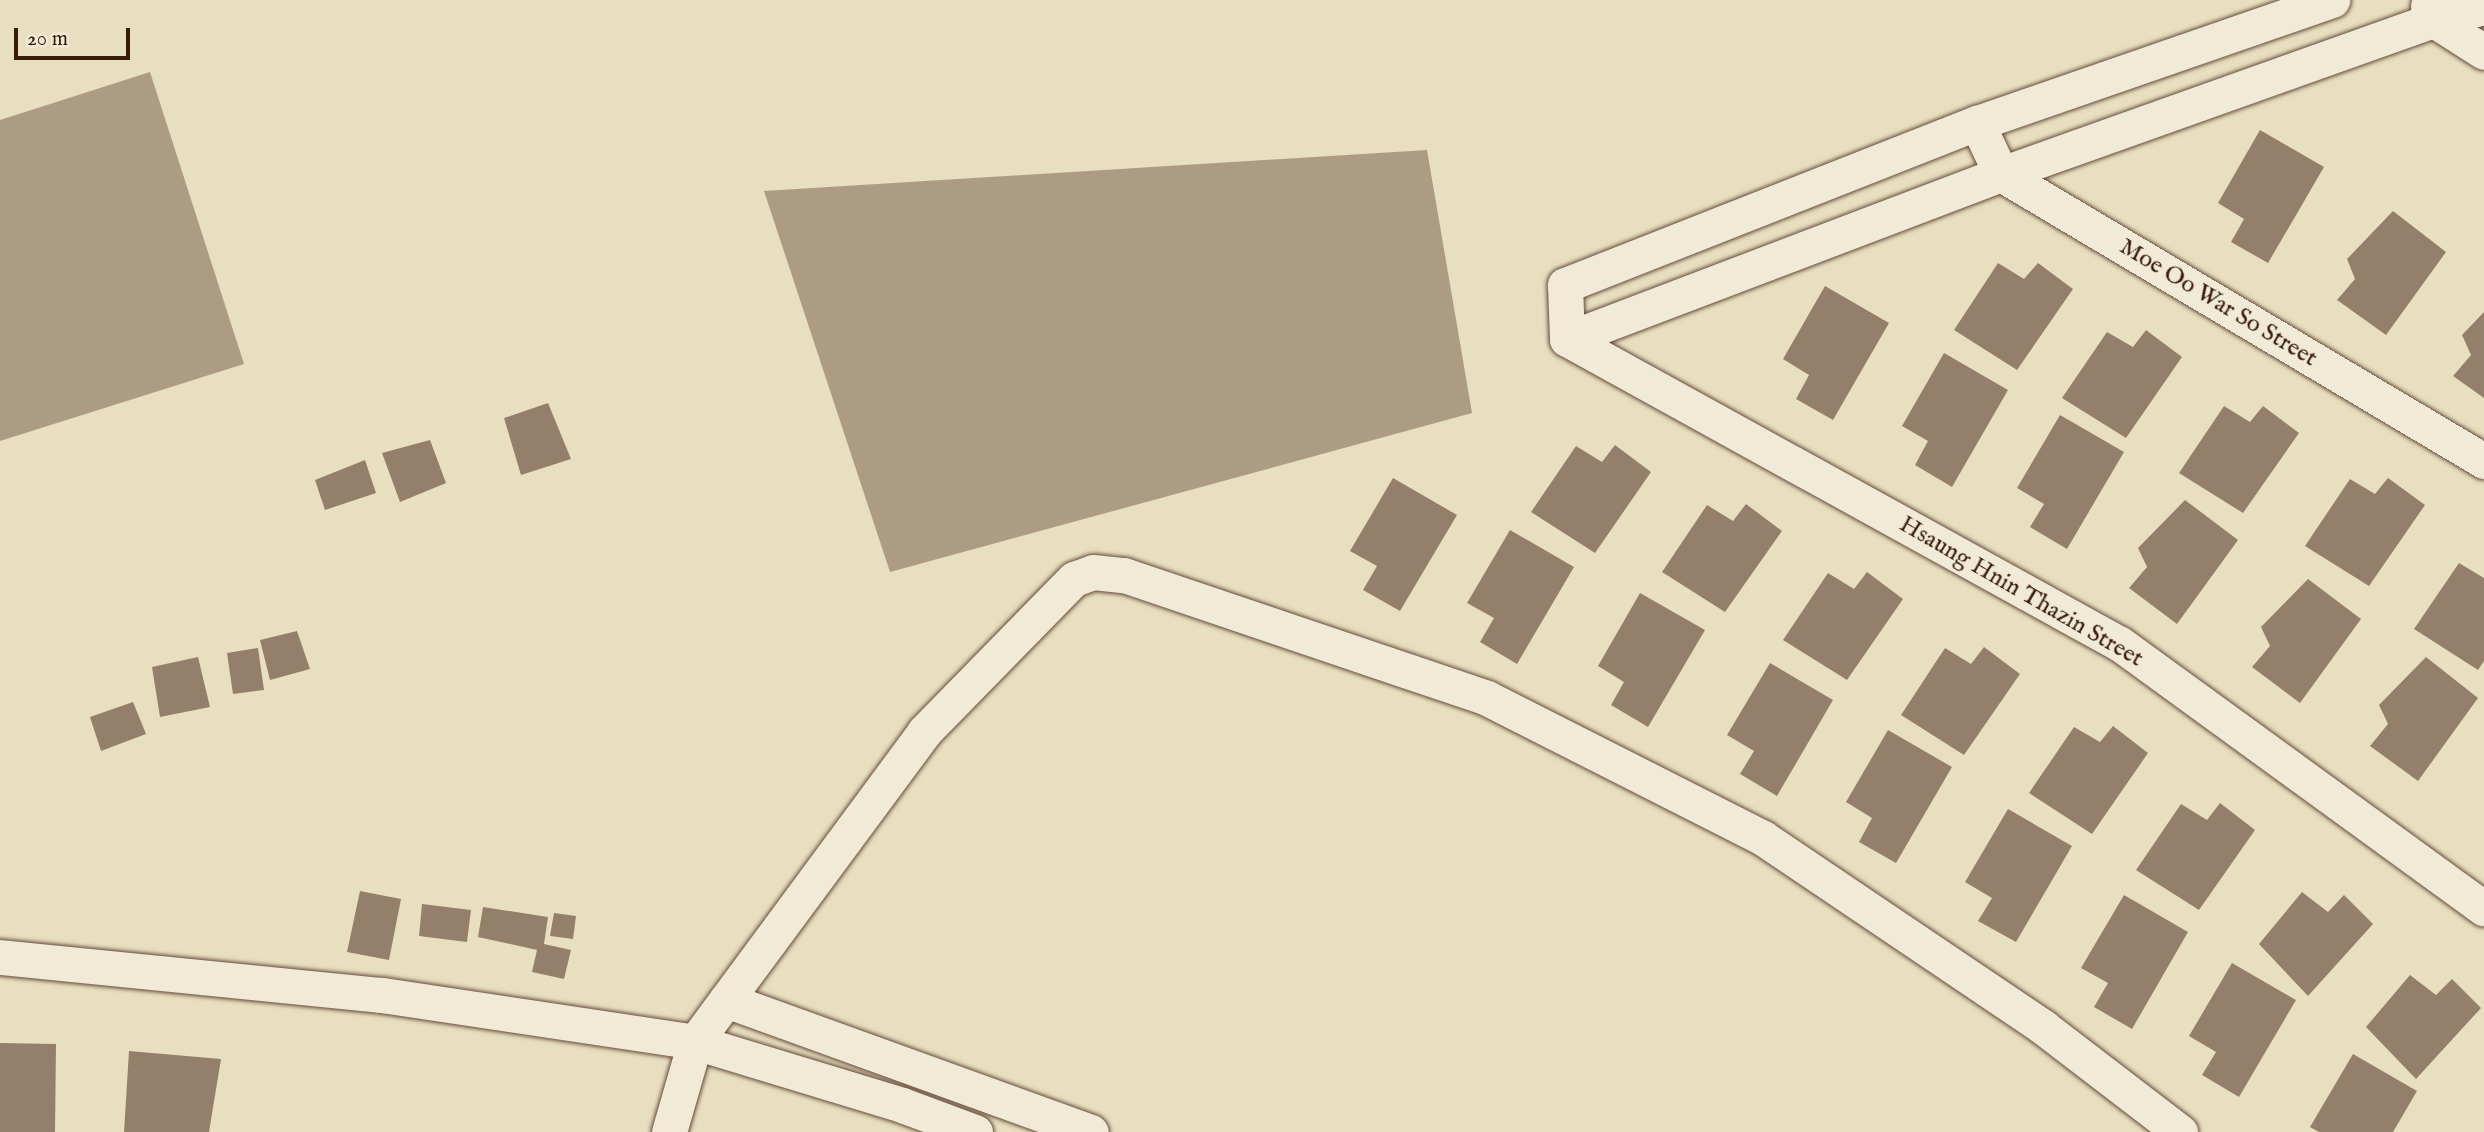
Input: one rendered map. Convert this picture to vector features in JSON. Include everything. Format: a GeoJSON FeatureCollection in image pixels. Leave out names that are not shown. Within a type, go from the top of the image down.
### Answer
{"type":"FeatureCollection","features":[{"type":"Feature","properties":{"kind":"street"},"geometry":{"type":"LineString","coordinates":[[2332,0],[1977,123],[1565,285],[1567,339],[2430,10],[2484,7]]}},
{"type":"Feature","properties":{"kind":"street"},"geometry":{"type":"LineString","coordinates":[[2430,10],[2484,52]]}},
{"type":"Feature","properties":{"kind":"street"},"geometry":{"type":"LineString","coordinates":[[1977,123],[2001,174]]}},
{"type":"Feature","properties":{"kind":"street","name":"Moe Oo War So Street"},"geometry":{"type":"LineString","coordinates":[[2001,174],[2484,461]]}},
{"type":"Feature","properties":{"kind":"street","name":"Hsaung Hnin Thazin Street"},"geometry":{"type":"LineString","coordinates":[[1567,339],[2120,644],[2484,908]]}},
{"type":"Feature","properties":{"kind":"street"},"geometry":{"type":"LineString","coordinates":[[669,1132],[695,1042],[924,732],[1074,579],[1093,572],[1124,575],[1487,698],[1763,838],[2043,1027],[2180,1132]]}},
{"type":"Feature","properties":{"kind":"street"},"geometry":{"type":"LineString","coordinates":[[0,957],[382,995],[695,1042],[902,1105],[975,1132]]}},
{"type":"Feature","properties":{"kind":"street"},"geometry":{"type":"LineString","coordinates":[[726,1000],[1091,1132]]}},
{"type":"Feature","properties":{"kind":"shaded area"},"geometry":{"type":"Polygon","coordinates":[[[150,72],[244,364],[0,441],[0,120],[150,72]]]}},
{"type":"Feature","properties":{"kind":"shaded area"},"geometry":{"type":"Polygon","coordinates":[[[1427,150],[1472,413],[890,572],[764,191],[1427,150]]]}},
{"type":"Feature","properties":{"kind":"building"},"geometry":{"type":"Polygon","coordinates":[[[2260,130],[2324,167],[2268,263],[2231,242],[2244,219],[2218,203],[2260,130]]]}},
{"type":"Feature","properties":{"kind":"building"},"geometry":{"type":"Polygon","coordinates":[[[2393,211],[2446,252],[2386,335],[2337,300],[2355,279],[2347,259],[2393,211]]]}},
{"type":"Feature","properties":{"kind":"building"},"geometry":{"type":"Polygon","coordinates":[[[1998,263],[2024,279],[2038,263],[2073,289],[2017,370],[1954,330],[1998,263]]]}},
{"type":"Feature","properties":{"kind":"building"},"geometry":{"type":"Polygon","coordinates":[[[1825,286],[1889,323],[1833,420],[1796,399],[1809,375],[1783,359],[1825,286]]]}},
{"type":"Feature","properties":{"kind":"building"},"geometry":{"type":"Polygon","coordinates":[[[2484,312],[2484,398],[2453,376],[2471,355],[2462,335],[2484,312]]]}},
{"type":"Feature","properties":{"kind":"building"},"geometry":{"type":"Polygon","coordinates":[[[2146,330],[2182,357],[2126,438],[2062,398],[2107,332],[2133,347],[2146,330]]]}},
{"type":"Feature","properties":{"kind":"building"},"geometry":{"type":"Polygon","coordinates":[[[1944,353],[2008,390],[1952,487],[1915,465],[1928,441],[1902,426],[1944,353]]]}},
{"type":"Feature","properties":{"kind":"building"},"geometry":{"type":"Polygon","coordinates":[[[548,403],[571,459],[521,475],[504,418],[548,403]]]}},
{"type":"Feature","properties":{"kind":"building"},"geometry":{"type":"Polygon","coordinates":[[[2224,406],[2250,422],[2263,406],[2299,433],[2243,513],[2179,473],[2224,406]]]}},
{"type":"Feature","properties":{"kind":"building"},"geometry":{"type":"Polygon","coordinates":[[[2060,415],[2124,452],[2067,549],[2030,527],[2044,504],[2017,488],[2060,415]]]}},
{"type":"Feature","properties":{"kind":"building"},"geometry":{"type":"Polygon","coordinates":[[[430,440],[446,483],[400,502],[382,453],[430,440]]]}},
{"type":"Feature","properties":{"kind":"building"},"geometry":{"type":"Polygon","coordinates":[[[1615,445],[1651,472],[1595,553],[1531,512],[1576,446],[1602,462],[1615,445]]]}},
{"type":"Feature","properties":{"kind":"building"},"geometry":{"type":"Polygon","coordinates":[[[365,460],[376,493],[325,510],[315,480],[365,460]]]}},
{"type":"Feature","properties":{"kind":"building"},"geometry":{"type":"Polygon","coordinates":[[[1393,478],[1457,515],[1400,611],[1363,590],[1377,566],[1350,551],[1393,478]]]}},
{"type":"Feature","properties":{"kind":"building"},"geometry":{"type":"Polygon","coordinates":[[[2388,478],[2425,505],[2369,586],[2305,546],[2350,479],[2375,494],[2388,478]]]}},
{"type":"Feature","properties":{"kind":"building"},"geometry":{"type":"Polygon","coordinates":[[[2185,500],[2238,540],[2177,624],[2129,588],[2147,567],[2138,548],[2185,500]]]}},
{"type":"Feature","properties":{"kind":"building"},"geometry":{"type":"Polygon","coordinates":[[[1746,504],[1782,531],[1725,612],[1662,572],[1707,505],[1733,521],[1746,504]]]}},
{"type":"Feature","properties":{"kind":"building"},"geometry":{"type":"Polygon","coordinates":[[[1510,530],[1574,567],[1517,664],[1480,642],[1494,618],[1467,603],[1510,530]]]}},
{"type":"Feature","properties":{"kind":"building"},"geometry":{"type":"Polygon","coordinates":[[[2459,563],[2484,578],[2484,661],[2478,670],[2414,629],[2459,563]]]}},
{"type":"Feature","properties":{"kind":"building"},"geometry":{"type":"Polygon","coordinates":[[[1867,572],[1903,599],[1847,680],[1783,640],[1828,573],[1854,589],[1867,572]]]}},
{"type":"Feature","properties":{"kind":"building"},"geometry":{"type":"Polygon","coordinates":[[[2308,579],[2361,619],[2300,703],[2252,667],[2270,646],[2261,627],[2308,579]]]}},
{"type":"Feature","properties":{"kind":"building"},"geometry":{"type":"Polygon","coordinates":[[[1640,593],[1705,630],[1648,727],[1611,705],[1624,682],[1598,666],[1640,593]]]}},
{"type":"Feature","properties":{"kind":"building"},"geometry":{"type":"Polygon","coordinates":[[[297,631],[310,669],[270,680],[260,640],[297,631]]]}},
{"type":"Feature","properties":{"kind":"building"},"geometry":{"type":"Polygon","coordinates":[[[1984,647],[2020,674],[1964,755],[1901,715],[1945,648],[1971,664],[1984,647]]]}},
{"type":"Feature","properties":{"kind":"building"},"geometry":{"type":"Polygon","coordinates":[[[258,648],[264,690],[233,694],[227,653],[258,648]]]}},
{"type":"Feature","properties":{"kind":"building"},"geometry":{"type":"Polygon","coordinates":[[[198,657],[210,707],[160,717],[152,667],[198,657]]]}},
{"type":"Feature","properties":{"kind":"building"},"geometry":{"type":"Polygon","coordinates":[[[2426,657],[2478,698],[2418,781],[2370,746],[2388,724],[2379,705],[2426,657]]]}},
{"type":"Feature","properties":{"kind":"building"},"geometry":{"type":"Polygon","coordinates":[[[1770,663],[1833,700],[1777,796],[1740,774],[1754,751],[1727,735],[1770,663]]]}},
{"type":"Feature","properties":{"kind":"building"},"geometry":{"type":"Polygon","coordinates":[[[133,702],[146,734],[101,751],[90,717],[133,702]]]}},
{"type":"Feature","properties":{"kind":"building"},"geometry":{"type":"Polygon","coordinates":[[[2113,726],[2148,753],[2092,834],[2029,793],[2074,727],[2100,742],[2113,726]]]}},
{"type":"Feature","properties":{"kind":"building"},"geometry":{"type":"Polygon","coordinates":[[[1888,730],[1952,767],[1896,863],[1859,842],[1872,818],[1846,802],[1888,730]]]}},
{"type":"Feature","properties":{"kind":"building"},"geometry":{"type":"Polygon","coordinates":[[[2220,803],[2255,830],[2199,910],[2136,870],[2181,804],[2207,820],[2220,803]]]}},
{"type":"Feature","properties":{"kind":"building"},"geometry":{"type":"Polygon","coordinates":[[[2008,809],[2072,846],[2016,942],[1978,921],[1992,898],[1965,882],[2008,809]]]}},
{"type":"Feature","properties":{"kind":"building"},"geometry":{"type":"Polygon","coordinates":[[[360,891],[401,899],[389,960],[347,952],[360,891]]]}},
{"type":"Feature","properties":{"kind":"building"},"geometry":{"type":"Polygon","coordinates":[[[2302,892],[2328,912],[2344,895],[2373,924],[2308,996],[2259,944],[2302,892]]]}},
{"type":"Feature","properties":{"kind":"building"},"geometry":{"type":"Polygon","coordinates":[[[2124,895],[2188,932],[2132,1029],[2094,1007],[2108,983],[2081,968],[2124,895]]]}},
{"type":"Feature","properties":{"kind":"building"},"geometry":{"type":"Polygon","coordinates":[[[422,904],[471,910],[467,942],[419,936],[422,904]]]}},
{"type":"Feature","properties":{"kind":"building"},"geometry":{"type":"Polygon","coordinates":[[[483,907],[548,917],[544,944],[571,950],[564,979],[532,972],[537,950],[478,937],[483,907]]]}},
{"type":"Feature","properties":{"kind":"building"},"geometry":{"type":"Polygon","coordinates":[[[554,913],[576,916],[573,939],[550,936],[554,913]]]}},
{"type":"Feature","properties":{"kind":"building"},"geometry":{"type":"Polygon","coordinates":[[[2232,963],[2296,1000],[2239,1097],[2202,1075],[2216,1052],[2189,1036],[2232,963]]]}},
{"type":"Feature","properties":{"kind":"building"},"geometry":{"type":"Polygon","coordinates":[[[2410,975],[2436,995],[2452,979],[2481,1008],[2416,1079],[2366,1027],[2410,975]]]}},
{"type":"Feature","properties":{"kind":"building"},"geometry":{"type":"Polygon","coordinates":[[[0,1043],[56,1044],[55,1132],[0,1132],[0,1043]]]}},
{"type":"Feature","properties":{"kind":"building"},"geometry":{"type":"Polygon","coordinates":[[[129,1051],[221,1059],[209,1132],[124,1132],[129,1051]]]}},
{"type":"Feature","properties":{"kind":"building"},"geometry":{"type":"Polygon","coordinates":[[[2353,1054],[2417,1091],[2393,1132],[2319,1132],[2310,1127],[2353,1054]]]}}]}
